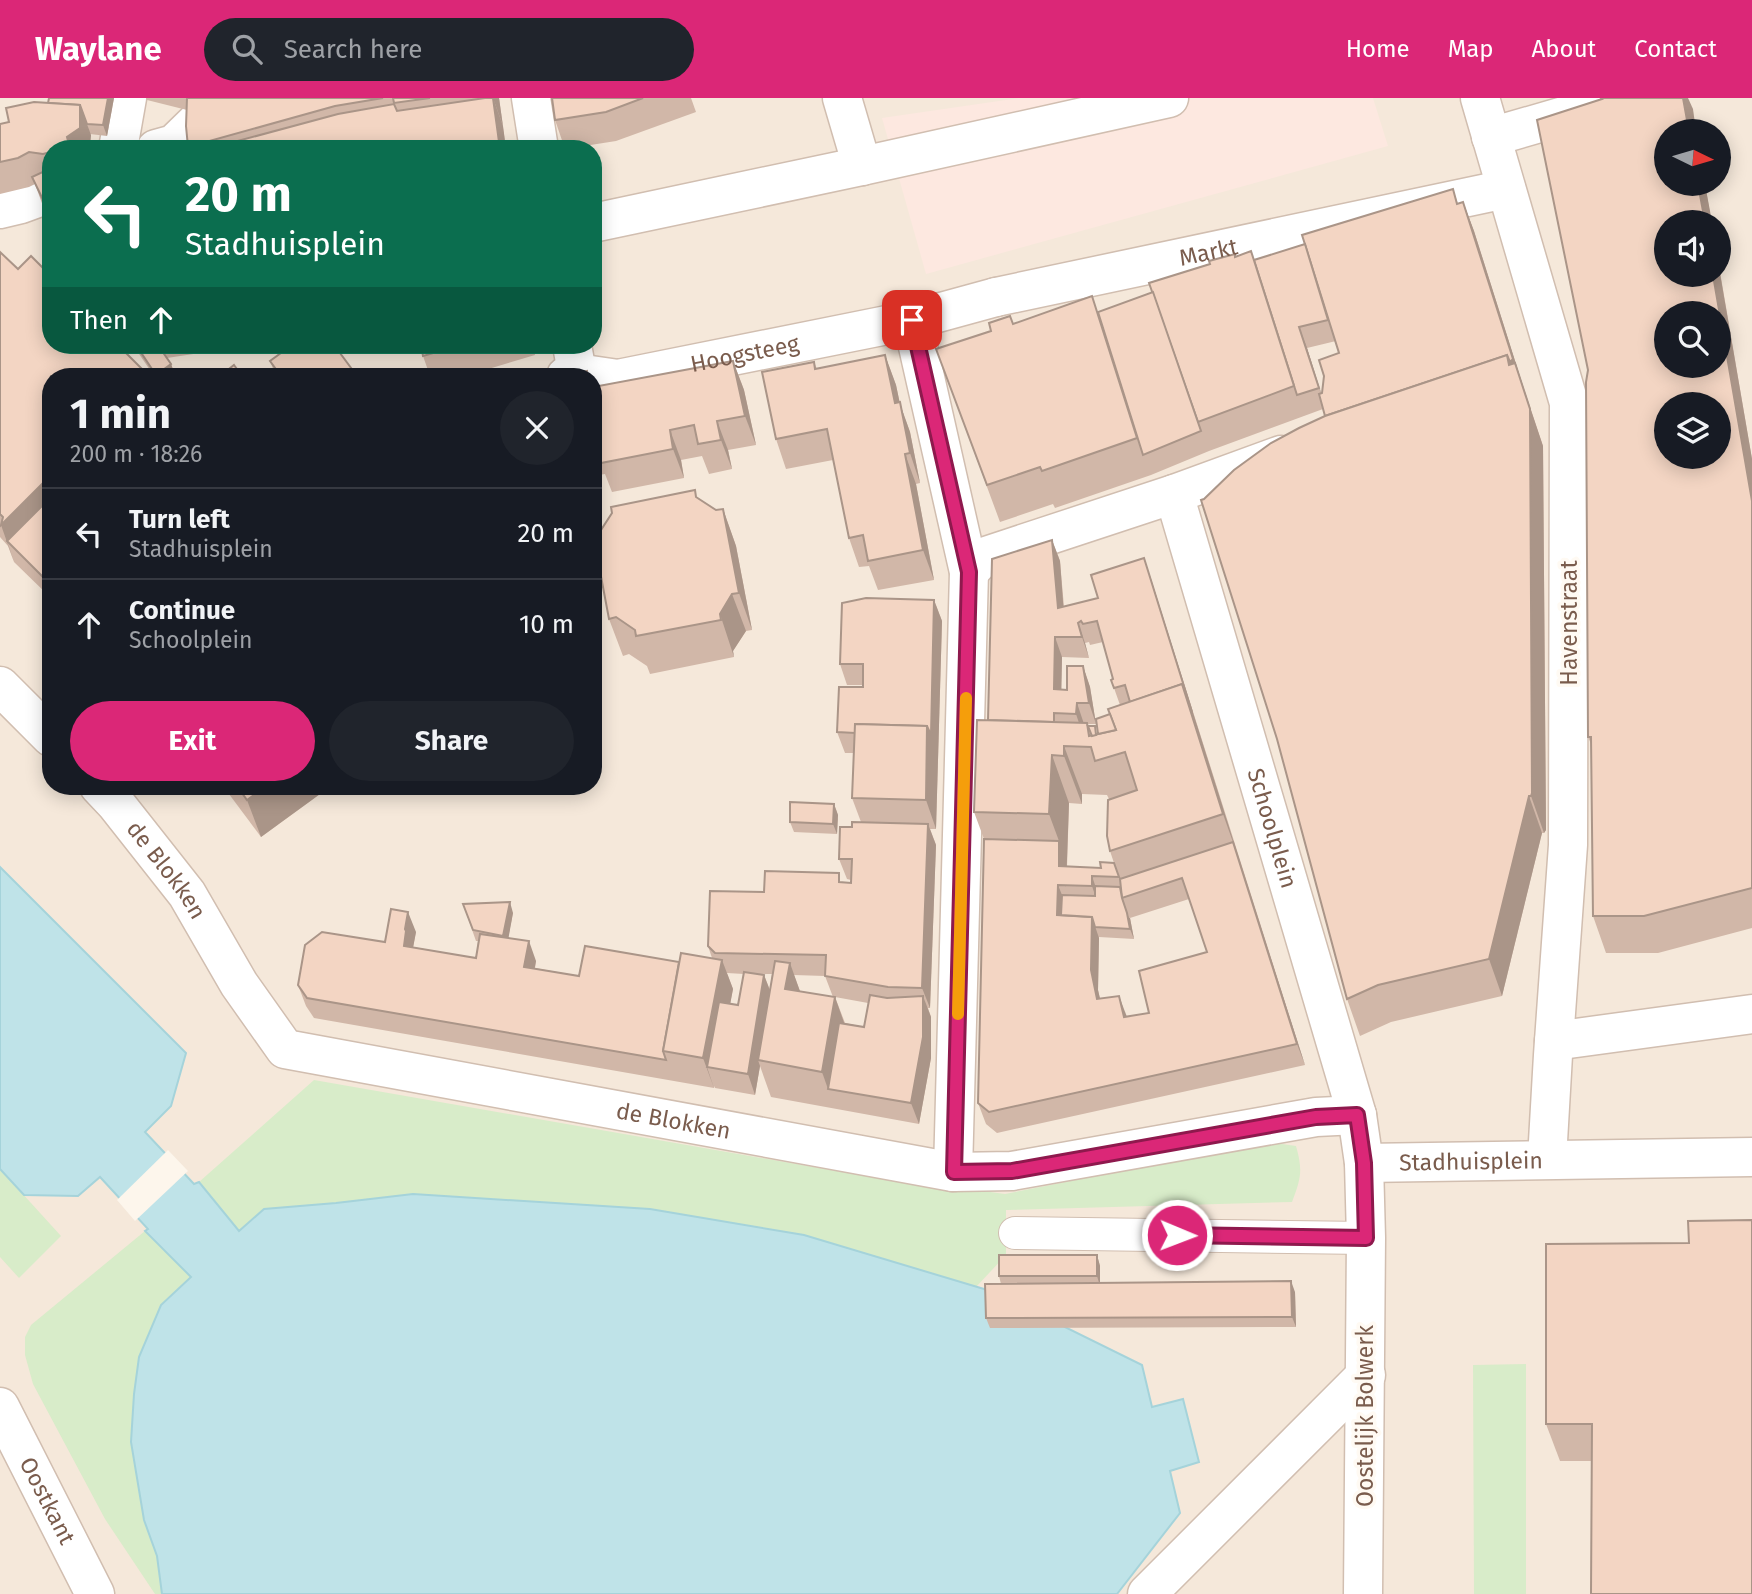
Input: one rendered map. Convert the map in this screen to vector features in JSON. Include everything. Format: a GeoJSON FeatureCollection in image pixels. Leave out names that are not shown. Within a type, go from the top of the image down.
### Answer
{"type":"FeatureCollection","features":[{"type":"Feature","properties":{"kind":"street"},"geometry":{"type":"LineString","coordinates":[[120,140],[127,98]]}},
{"type":"Feature","properties":{"kind":"street"},"geometry":{"type":"LineString","coordinates":[[178,140],[212,107],[214,98]]}},
{"type":"Feature","properties":{"kind":"street"},"geometry":{"type":"LineString","coordinates":[[531,98],[537,140]]}},
{"type":"Feature","properties":{"kind":"street"},"geometry":{"type":"LineString","coordinates":[[842,98],[862,166]]}},
{"type":"Feature","properties":{"kind":"street"},"geometry":{"type":"LineString","coordinates":[[602,221],[1169,98]]}},
{"type":"Feature","properties":{"kind":"street","name":"Havenstraat"},"geometry":{"type":"LineString","coordinates":[[1480,98],[1569,403],[1568,845],[1547,1159]]}},
{"type":"Feature","properties":{"kind":"street"},"geometry":{"type":"LineString","coordinates":[[1491,137],[1626,98]]}},
{"type":"Feature","properties":{"kind":"street","name":"Markt"},"geometry":{"type":"LineString","coordinates":[[912,320],[996,297],[1506,189]]}},
{"type":"Feature","properties":{"kind":"street"},"geometry":{"type":"LineString","coordinates":[[912,320],[969,572],[954,1172]]}},
{"type":"Feature","properties":{"kind":"street","name":"Hoogsteeg"},"geometry":{"type":"LineString","coordinates":[[602,374],[618,379],[912,320]]}},
{"type":"Feature","properties":{"kind":"street"},"geometry":{"type":"LineString","coordinates":[[969,572],[983,557],[1174,494],[1294,450]]}},
{"type":"Feature","properties":{"kind":"street","name":"Schoolplein"},"geometry":{"type":"LineString","coordinates":[[1174,494],[1357,1115],[1364,1163]]}},
{"type":"Feature","properties":{"kind":"street"},"geometry":{"type":"LineString","coordinates":[[0,687],[42,726]]}},
{"type":"Feature","properties":{"kind":"street","name":"de Blokken"},"geometry":{"type":"LineString","coordinates":[[108,795],[187,894],[239,984],[285,1049],[954,1172],[1012,1171],[1316,1117],[1357,1115]]}},
{"type":"Feature","properties":{"kind":"street"},"geometry":{"type":"LineString","coordinates":[[1554,1041],[1752,1014]]}},
{"type":"Feature","properties":{"kind":"street","name":"Stadhuisplein"},"geometry":{"type":"LineString","coordinates":[[1364,1163],[1752,1157]]}},
{"type":"Feature","properties":{"kind":"street"},"geometry":{"type":"LineString","coordinates":[[1364,1163],[1366,1238]]}},
{"type":"Feature","properties":{"kind":"street","name":"Oostelijk Bolwerk"},"geometry":{"type":"LineString","coordinates":[[1363,1594],[1366,1238]]}},
{"type":"Feature","properties":{"kind":"street"},"geometry":{"type":"LineString","coordinates":[[1147,1594],[1366,1375]]}},
{"type":"Feature","properties":{"kind":"street","name":"Oostkant"},"geometry":{"type":"LineString","coordinates":[[0,1407],[95,1594]]}},
{"type":"Feature","properties":{"kind":"lane"},"geometry":{"type":"LineString","coordinates":[[1015,1233],[1366,1238]]}},
{"type":"Feature","properties":{"kind":"shaded area"},"geometry":{"type":"Polygon","coordinates":[[[0,98],[1752,98],[1752,1594],[0,1594],[0,98]]]}},
{"type":"Feature","properties":{"kind":"shaded area"},"geometry":{"type":"Polygon","coordinates":[[[1019,98],[1373,98],[1388,146],[926,274],[882,118],[1019,98]]]}},
{"type":"Feature","properties":{"kind":"green space"},"geometry":{"type":"Polygon","coordinates":[[[314,1080],[842,1172],[1005,1194],[1269,1142],[1296,1146],[1300,1174],[1292,1202],[1006,1210],[1006,1255],[976,1287],[804,1235],[650,1209],[336,1203],[264,1209],[239,1232],[199,1182],[314,1080]]]}},
{"type":"Feature","properties":{"kind":"green space"},"geometry":{"type":"Polygon","coordinates":[[[0,1169],[61,1236],[19,1278],[0,1257],[0,1169]]]}},
{"type":"Feature","properties":{"kind":"green space"},"geometry":{"type":"Polygon","coordinates":[[[145,1231],[191,1277],[161,1305],[139,1357],[131,1442],[144,1520],[157,1556],[162,1594],[155,1594],[105,1519],[33,1384],[25,1355],[25,1337],[31,1325],[145,1231]]]}},
{"type":"Feature","properties":{"kind":"green space"},"geometry":{"type":"Polygon","coordinates":[[[1526,1364],[1526,1594],[1474,1594],[1473,1365],[1526,1364]]]}},
{"type":"Feature","properties":{"kind":"water"},"geometry":{"type":"Polygon","coordinates":[[[0,867],[186,1053],[171,1106],[145,1132],[194,1184],[199,1182],[239,1231],[264,1209],[413,1194],[650,1209],[804,1235],[994,1292],[1142,1365],[1152,1407],[1183,1399],[1199,1462],[1170,1471],[1180,1513],[1117,1594],[162,1594],[157,1556],[144,1520],[131,1442],[134,1394],[139,1357],[161,1305],[191,1277],[145,1231],[148,1229],[100,1177],[78,1196],[24,1195],[0,1169],[0,867]]]}},
{"type":"Feature","properties":{"kind":"pier"},"geometry":{"type":"Polygon","coordinates":[[[168,1150],[188,1171],[135,1221],[117,1200],[168,1150]]]}},
{"type":"Feature","properties":{"kind":"building"},"geometry":{"type":"Polygon","coordinates":[[[49,98],[108,98],[103,125],[87,124],[80,105],[48,103],[49,98]]]}},
{"type":"Feature","properties":{"kind":"building"},"geometry":{"type":"Polygon","coordinates":[[[187,98],[383,98],[335,106],[213,140],[187,140],[187,98]]]}},
{"type":"Feature","properties":{"kind":"building"},"geometry":{"type":"Polygon","coordinates":[[[393,98],[430,98],[394,103],[393,98]]]}},
{"type":"Feature","properties":{"kind":"building"},"geometry":{"type":"Polygon","coordinates":[[[493,98],[499,140],[241,140],[338,114],[394,104],[397,111],[493,98]]]}},
{"type":"Feature","properties":{"kind":"building"},"geometry":{"type":"Polygon","coordinates":[[[552,98],[643,98],[606,112],[555,120],[552,98]]]}},
{"type":"Feature","properties":{"kind":"building"},"geometry":{"type":"Polygon","coordinates":[[[1601,98],[1683,98],[1687,119],[1654,119],[1654,196],[1700,196],[1703,210],[1654,210],[1654,287],[1715,287],[1717,301],[1654,301],[1654,378],[1731,378],[1752,501],[1752,888],[1644,916],[1593,916],[1591,737],[1588,737],[1588,370],[1537,120],[1601,98]]]}},
{"type":"Feature","properties":{"kind":"building"},"geometry":{"type":"Polygon","coordinates":[[[34,102],[80,105],[80,128],[67,137],[68,140],[42,140],[42,154],[29,152],[0,162],[0,124],[9,122],[6,108],[34,102]]]}},
{"type":"Feature","properties":{"kind":"building"},"geometry":{"type":"Polygon","coordinates":[[[42,172],[42,198],[32,177],[42,172]]]}},
{"type":"Feature","properties":{"kind":"building"},"geometry":{"type":"Polygon","coordinates":[[[1453,189],[1457,204],[1463,202],[1513,359],[1510,362],[1507,355],[1325,416],[1319,394],[1322,393],[1324,376],[1319,360],[1339,353],[1302,235],[1453,189]]]}},
{"type":"Feature","properties":{"kind":"building"},"geometry":{"type":"Polygon","coordinates":[[[1305,244],[1328,320],[1299,327],[1319,388],[1297,395],[1254,260],[1305,244]]]}},
{"type":"Feature","properties":{"kind":"building"},"geometry":{"type":"Polygon","coordinates":[[[1251,251],[1294,386],[1198,422],[1149,283],[1210,264],[1209,261],[1235,254],[1235,257],[1251,251]]]}},
{"type":"Feature","properties":{"kind":"building"},"geometry":{"type":"Polygon","coordinates":[[[0,252],[18,269],[31,256],[42,267],[42,354],[127,354],[141,368],[42,368],[42,484],[1,525],[3,517],[0,514],[0,252]]]}},
{"type":"Feature","properties":{"kind":"building"},"geometry":{"type":"Polygon","coordinates":[[[1153,292],[1201,431],[1143,455],[1098,312],[1153,292]]]}},
{"type":"Feature","properties":{"kind":"building"},"geometry":{"type":"Polygon","coordinates":[[[1092,296],[1137,438],[1042,471],[1040,467],[987,485],[936,349],[991,331],[989,323],[1010,316],[1013,324],[1092,296]]]}},
{"type":"Feature","properties":{"kind":"building"},"geometry":{"type":"Polygon","coordinates":[[[142,354],[164,354],[171,364],[166,368],[151,368],[142,354]]]}},
{"type":"Feature","properties":{"kind":"building"},"geometry":{"type":"Polygon","coordinates":[[[280,354],[341,354],[351,368],[275,368],[270,361],[280,354]]]}},
{"type":"Feature","properties":{"kind":"building"},"geometry":{"type":"Polygon","coordinates":[[[885,355],[895,403],[900,402],[910,453],[905,454],[923,550],[868,561],[863,535],[849,538],[827,429],[776,439],[762,372],[814,362],[815,369],[885,355]]]}},
{"type":"Feature","properties":{"kind":"building"},"geometry":{"type":"Polygon","coordinates":[[[1507,355],[1509,365],[1515,363],[1530,409],[1532,793],[1529,796],[1489,959],[1378,985],[1347,999],[1277,739],[1201,500],[1234,470],[1271,443],[1299,428],[1325,416],[1507,355]]]}},
{"type":"Feature","properties":{"kind":"building"},"geometry":{"type":"Polygon","coordinates":[[[733,361],[745,416],[717,421],[721,440],[698,444],[694,425],[670,430],[673,449],[602,463],[602,385],[733,361]]]}},
{"type":"Feature","properties":{"kind":"building"},"geometry":{"type":"Polygon","coordinates":[[[695,490],[696,497],[716,510],[723,509],[739,593],[732,594],[720,614],[721,620],[636,636],[635,630],[616,617],[609,619],[602,582],[602,528],[612,513],[611,507],[695,490]]]}},
{"type":"Feature","properties":{"kind":"building"},"geometry":{"type":"Polygon","coordinates":[[[42,506],[42,576],[7,541],[42,506]]]}},
{"type":"Feature","properties":{"kind":"building"},"geometry":{"type":"Polygon","coordinates":[[[1052,540],[1058,608],[1098,598],[1091,575],[1144,558],[1192,712],[1182,684],[1130,702],[1125,685],[1114,688],[1097,621],[1083,624],[1081,621],[1078,623],[1082,637],[1055,637],[1054,689],[1067,690],[1067,666],[1083,666],[1089,703],[1077,703],[1076,714],[1054,713],[1054,722],[988,720],[992,559],[1052,540]]]}},
{"type":"Feature","properties":{"kind":"building"},"geometry":{"type":"Polygon","coordinates":[[[866,598],[934,600],[931,735],[927,726],[855,724],[855,733],[837,732],[839,687],[863,687],[863,664],[840,664],[842,603],[866,598]]]}},
{"type":"Feature","properties":{"kind":"building"},"geometry":{"type":"Polygon","coordinates":[[[1182,684],[1223,814],[1110,851],[1107,836],[1108,800],[1137,790],[1125,752],[1095,761],[1091,747],[1064,746],[1064,756],[1052,755],[1049,814],[974,812],[977,720],[1087,723],[1089,736],[1116,730],[1108,709],[1182,684]]]}},
{"type":"Feature","properties":{"kind":"building"},"geometry":{"type":"Polygon","coordinates":[[[1110,714],[1116,730],[1098,734],[1096,719],[1110,714]]]}},
{"type":"Feature","properties":{"kind":"building"},"geometry":{"type":"Polygon","coordinates":[[[855,724],[927,726],[926,800],[852,798],[855,724]]]}},
{"type":"Feature","properties":{"kind":"building"},"geometry":{"type":"Polygon","coordinates":[[[1088,726],[1095,726],[1096,735],[1092,736],[1088,726]]]}},
{"type":"Feature","properties":{"kind":"building"},"geometry":{"type":"Polygon","coordinates":[[[790,802],[834,804],[833,824],[790,822],[790,802]]]}},
{"type":"Feature","properties":{"kind":"building"},"geometry":{"type":"Polygon","coordinates":[[[852,822],[928,824],[922,988],[888,987],[825,976],[826,955],[715,953],[708,946],[710,891],[764,892],[765,871],[839,873],[839,882],[851,883],[852,859],[839,859],[840,827],[852,827],[852,822]]]}},
{"type":"Feature","properties":{"kind":"building"},"geometry":{"type":"Polygon","coordinates":[[[984,839],[1059,841],[1059,866],[1101,868],[1100,862],[1114,863],[1119,877],[1092,876],[1092,886],[1058,885],[1057,915],[1092,917],[1091,970],[1097,999],[1119,996],[1124,1017],[1149,1013],[1139,971],[1207,952],[1182,878],[1122,898],[1120,879],[1233,842],[1297,1044],[989,1112],[978,1103],[984,839]]]}},
{"type":"Feature","properties":{"kind":"building"},"geometry":{"type":"Polygon","coordinates":[[[1095,886],[1120,887],[1130,929],[1095,927],[1092,917],[1061,915],[1062,895],[1095,896],[1095,886]]]}},
{"type":"Feature","properties":{"kind":"building"},"geometry":{"type":"Polygon","coordinates":[[[510,902],[503,936],[473,930],[463,904],[510,902]]]}},
{"type":"Feature","properties":{"kind":"building"},"geometry":{"type":"Polygon","coordinates":[[[391,909],[408,912],[404,946],[476,958],[480,934],[529,941],[524,967],[579,976],[585,946],[679,962],[663,1051],[666,1060],[307,998],[298,985],[305,945],[322,932],[385,942],[391,909]]]}},
{"type":"Feature","properties":{"kind":"building"},"geometry":{"type":"Polygon","coordinates":[[[681,953],[722,960],[703,1058],[663,1051],[681,953]]]}},
{"type":"Feature","properties":{"kind":"building"},"geometry":{"type":"Polygon","coordinates":[[[775,961],[790,963],[785,989],[835,997],[822,1072],[758,1060],[775,961]]]}},
{"type":"Feature","properties":{"kind":"building"},"geometry":{"type":"Polygon","coordinates":[[[744,972],[764,975],[748,1074],[707,1067],[719,1002],[738,1005],[744,972]]]}},
{"type":"Feature","properties":{"kind":"building"},"geometry":{"type":"Polygon","coordinates":[[[870,995],[887,998],[923,996],[923,1037],[911,1103],[828,1089],[839,1023],[864,1027],[870,995]]]}},
{"type":"Feature","properties":{"kind":"building"},"geometry":{"type":"Polygon","coordinates":[[[1752,1220],[1752,1594],[1591,1594],[1592,1424],[1546,1424],[1546,1244],[1689,1243],[1688,1221],[1752,1220]]]}},
{"type":"Feature","properties":{"kind":"building"},"geometry":{"type":"Polygon","coordinates":[[[999,1255],[1097,1255],[1097,1276],[999,1276],[999,1255]]]}},
{"type":"Feature","properties":{"kind":"building"},"geometry":{"type":"Polygon","coordinates":[[[1291,1281],[1292,1317],[986,1318],[985,1284],[1291,1281]]]}},
{"type":"Feature","properties":{"kind":"slow traffic"},"geometry":{"type":"LineString","coordinates":[[958,1014],[966,698]]}},
{"type":"Feature","properties":{"kind":"route"},"geometry":{"type":"LineString","coordinates":[[912,320],[969,572],[954,1172],[1012,1171],[1316,1117],[1357,1115],[1364,1163],[1366,1238],[1177,1235]]}}]}
